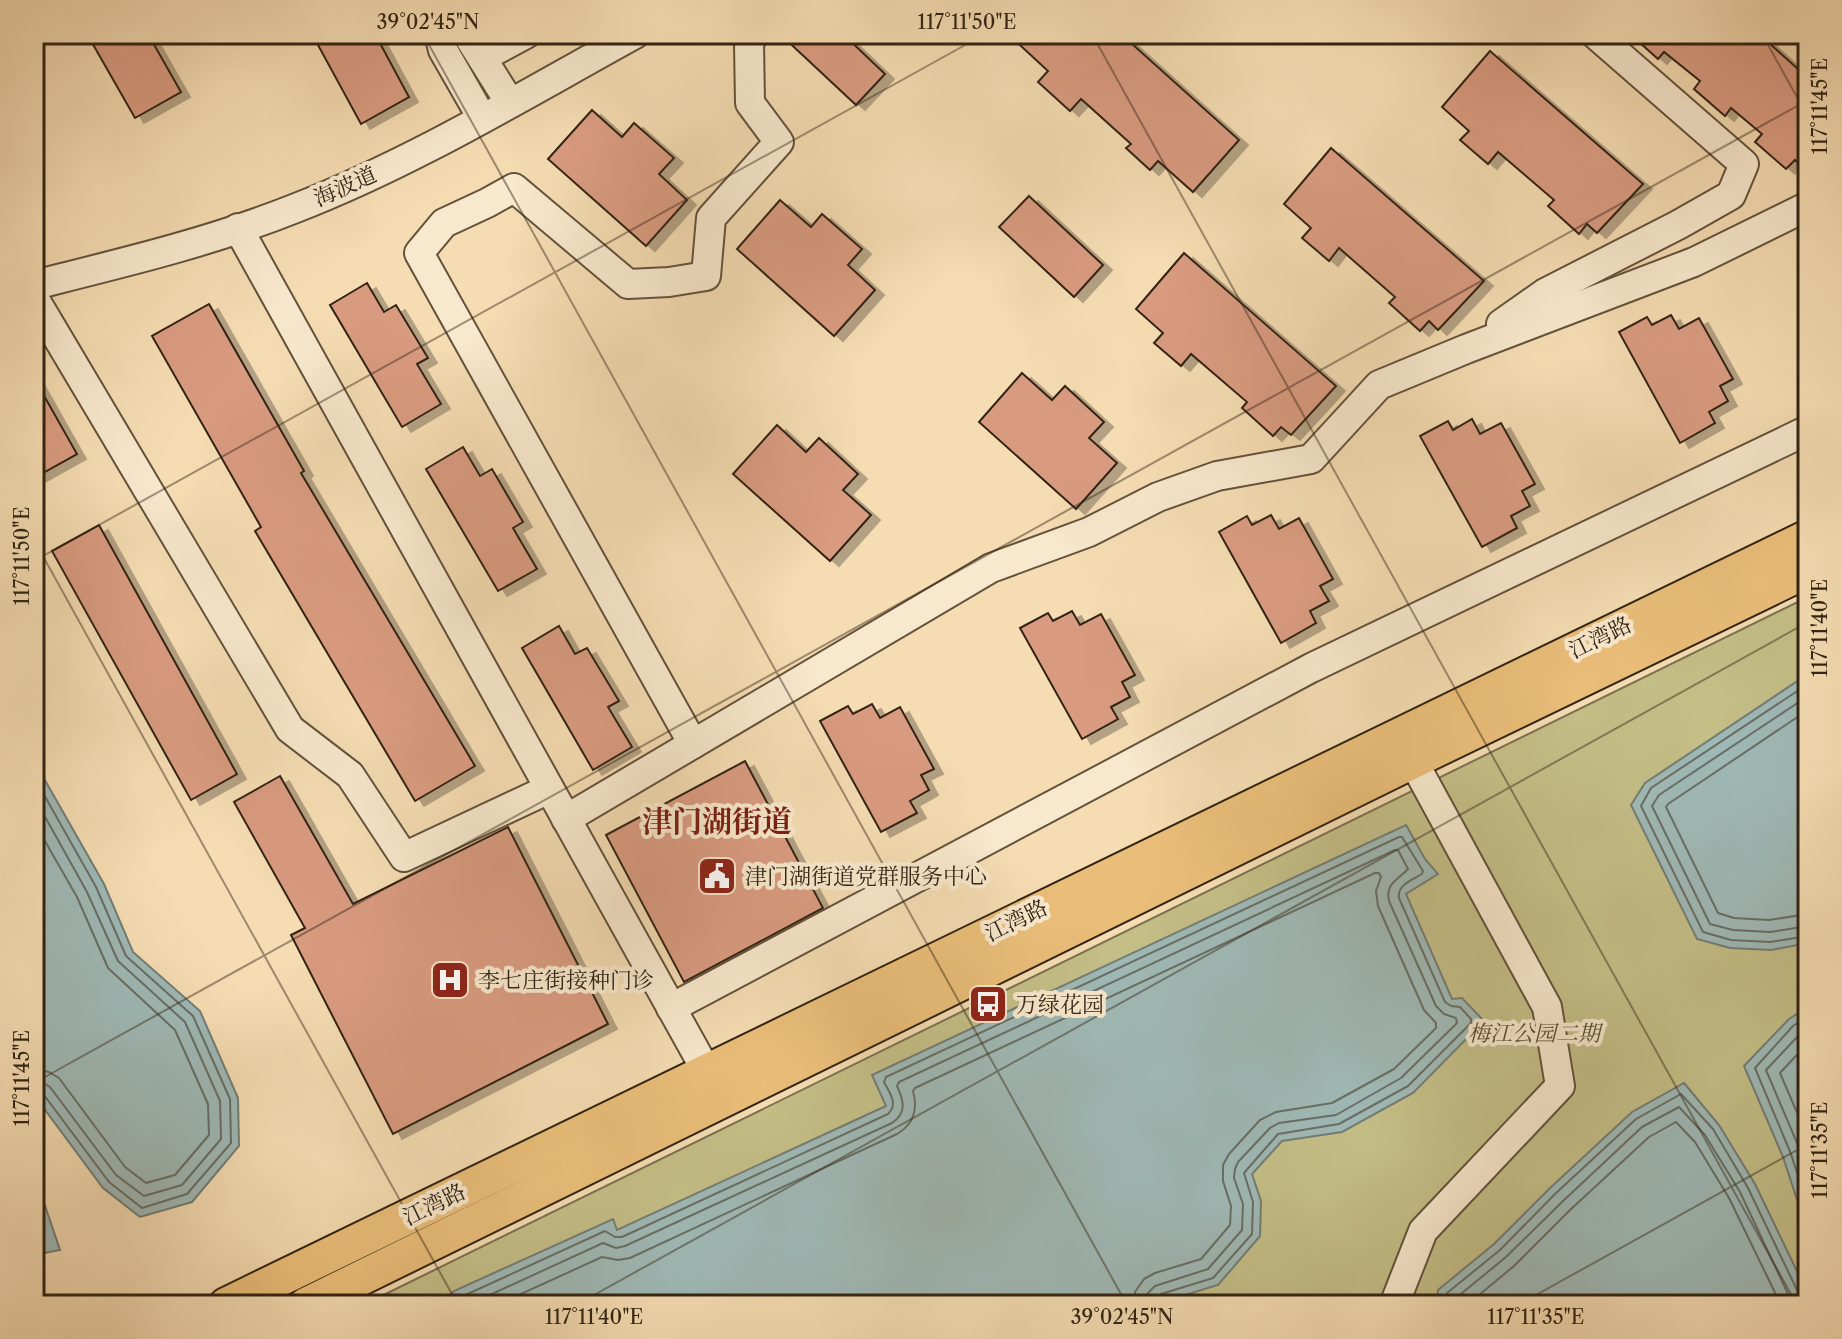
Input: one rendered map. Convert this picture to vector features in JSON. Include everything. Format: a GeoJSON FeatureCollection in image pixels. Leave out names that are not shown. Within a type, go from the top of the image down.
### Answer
{"type":"FeatureCollection","features":[{"type":"Feature","properties":{"kind":"main road","name":"江湾路"},"geometry":{"type":"LineString","coordinates":[[226,1305],[1808,537]]}},
{"type":"Feature","properties":{"kind":"main road","name":"江湾路"},"geometry":{"type":"LineString","coordinates":[[306,1305],[1808,570]]}},
{"type":"Feature","properties":{"kind":"street"},"geometry":{"type":"LineString","coordinates":[[439,34],[443,50],[482,118]]}},
{"type":"Feature","properties":{"kind":"street"},"geometry":{"type":"LineString","coordinates":[[467,34],[510,103]]}},
{"type":"Feature","properties":{"kind":"street"},"geometry":{"type":"LineString","coordinates":[[483,57],[526,34]]}},
{"type":"Feature","properties":{"kind":"street","name":"海波道"},"geometry":{"type":"LineString","coordinates":[[34,285],[181,248],[296,209],[414,155],[635,34]]}},
{"type":"Feature","properties":{"kind":"street"},"geometry":{"type":"LineString","coordinates":[[693,744],[419,253],[444,223],[514,188],[628,284],[706,276],[711,218],[779,142],[750,103],[749,43],[754,34]]}},
{"type":"Feature","properties":{"kind":"street"},"geometry":{"type":"LineString","coordinates":[[1466,349],[1545,293],[1731,195],[1744,164],[1595,34]]}},
{"type":"Feature","properties":{"kind":"street"},"geometry":{"type":"LineString","coordinates":[[566,819],[991,568],[1089,532],[1158,497],[1217,476],[1311,459],[1379,385],[1694,262],[1808,206]]}},
{"type":"Feature","properties":{"kind":"street"},"geometry":{"type":"LineString","coordinates":[[238,228],[723,1101]]}},
{"type":"Feature","properties":{"kind":"street"},"geometry":{"type":"LineString","coordinates":[[34,298],[290,729],[350,775],[404,857],[549,789]]}},
{"type":"Feature","properties":{"kind":"street"},"geometry":{"type":"LineString","coordinates":[[671,1008],[1311,668],[1808,430]]}},
{"type":"Feature","properties":{"kind":"street"},"geometry":{"type":"LineString","coordinates":[[1394,1305],[1423,1231],[1560,1086],[1547,1007],[1413,761]]}},
{"type":"Feature","properties":{"kind":"green space","name":"梅江公园二期"},"geometry":{"type":"Polygon","coordinates":[[[1808,597],[1808,1305],[363,1305],[1808,597]]]}},
{"type":"Feature","properties":{"kind":"water"},"geometry":{"type":"Polygon","coordinates":[[[1808,674],[1808,943],[1771,950],[1730,948],[1697,939],[1631,805],[1645,783],[1808,674]]]}},
{"type":"Feature","properties":{"kind":"water"},"geometry":{"type":"Polygon","coordinates":[[[34,761],[104,884],[133,952],[200,1011],[238,1098],[239,1146],[192,1202],[140,1217],[103,1188],[34,1095],[34,761]]]}},
{"type":"Feature","properties":{"kind":"water"},"geometry":{"type":"Polygon","coordinates":[[[1406,825],[1425,859],[1438,874],[1406,894],[1452,999],[1462,998],[1484,1021],[1413,1093],[1342,1132],[1282,1141],[1252,1174],[1261,1201],[1260,1236],[1218,1285],[1152,1305],[438,1305],[454,1291],[613,1219],[617,1230],[886,1106],[872,1075],[1406,825]]]}},
{"type":"Feature","properties":{"kind":"water"},"geometry":{"type":"Polygon","coordinates":[[[1808,1007],[1808,1233],[1783,1157],[1744,1066],[1789,1019],[1808,1007]]]}},
{"type":"Feature","properties":{"kind":"water"},"geometry":{"type":"Polygon","coordinates":[[[1684,1083],[1719,1125],[1755,1184],[1808,1294],[1808,1305],[1436,1305],[1438,1290],[1494,1244],[1632,1112],[1684,1083]]]}},
{"type":"Feature","properties":{"kind":"water"},"geometry":{"type":"Polygon","coordinates":[[[34,1173],[60,1250],[34,1255],[34,1173]]]}},
{"type":"Feature","properties":{"kind":"building"},"geometry":{"type":"Polygon","coordinates":[[[87,34],[148,34],[181,92],[135,118],[87,34]]]}},
{"type":"Feature","properties":{"kind":"building"},"geometry":{"type":"Polygon","coordinates":[[[312,34],[375,34],[409,97],[361,124],[312,34]]]}},
{"type":"Feature","properties":{"kind":"building"},"geometry":{"type":"Polygon","coordinates":[[[780,34],[843,34],[885,74],[856,105],[780,34]]]}},
{"type":"Feature","properties":{"kind":"building"},"geometry":{"type":"Polygon","coordinates":[[[1008,34],[1121,34],[1239,140],[1193,192],[1158,161],[1150,170],[1126,148],[1131,144],[1081,99],[1070,111],[1038,82],[1048,71],[1008,34]]]}},
{"type":"Feature","properties":{"kind":"building"},"geometry":{"type":"Polygon","coordinates":[[[1630,34],[1759,34],[1808,78],[1808,172],[1795,160],[1786,169],[1755,142],[1762,134],[1731,108],[1725,116],[1694,89],[1700,81],[1664,52],[1658,59],[1630,34]]]}},
{"type":"Feature","properties":{"kind":"building"},"geometry":{"type":"Polygon","coordinates":[[[1490,51],[1643,184],[1597,233],[1587,224],[1579,234],[1548,206],[1554,200],[1498,152],[1488,164],[1460,140],[1469,131],[1442,107],[1490,51]]]}},
{"type":"Feature","properties":{"kind":"building"},"geometry":{"type":"Polygon","coordinates":[[[592,110],[622,137],[634,123],[674,158],[659,174],[687,200],[646,246],[548,159],[592,110]]]}},
{"type":"Feature","properties":{"kind":"building"},"geometry":{"type":"Polygon","coordinates":[[[1331,148],[1484,281],[1438,330],[1429,321],[1420,331],[1389,303],[1395,297],[1339,248],[1329,261],[1302,238],[1311,228],[1284,204],[1331,148]]]}},
{"type":"Feature","properties":{"kind":"building"},"geometry":{"type":"Polygon","coordinates":[[[1029,196],[1103,265],[1074,297],[999,227],[1029,196]]]}},
{"type":"Feature","properties":{"kind":"building"},"geometry":{"type":"Polygon","coordinates":[[[780,200],[811,227],[822,214],[862,249],[848,265],[875,290],[834,336],[737,249],[780,200]]]}},
{"type":"Feature","properties":{"kind":"building"},"geometry":{"type":"Polygon","coordinates":[[[1184,253],[1336,386],[1291,435],[1281,427],[1273,436],[1242,408],[1247,402],[1191,354],[1181,366],[1154,343],[1163,333],[1136,309],[1184,253]]]}},
{"type":"Feature","properties":{"kind":"building"},"geometry":{"type":"Polygon","coordinates":[[[367,283],[384,312],[396,305],[428,358],[417,364],[441,404],[402,427],[330,305],[367,283]]]}},
{"type":"Feature","properties":{"kind":"building"},"geometry":{"type":"Polygon","coordinates":[[[209,304],[304,471],[301,473],[475,766],[415,801],[255,531],[261,527],[152,336],[209,304]]]}},
{"type":"Feature","properties":{"kind":"building"},"geometry":{"type":"Polygon","coordinates":[[[1671,315],[1679,329],[1699,318],[1733,379],[1720,386],[1728,401],[1709,412],[1715,423],[1680,443],[1619,332],[1647,317],[1652,325],[1671,315]]]}},
{"type":"Feature","properties":{"kind":"building"},"geometry":{"type":"Polygon","coordinates":[[[1022,373],[1052,400],[1065,386],[1104,422],[1089,438],[1117,463],[1076,509],[979,422],[1022,373]]]}},
{"type":"Feature","properties":{"kind":"building"},"geometry":{"type":"Polygon","coordinates":[[[34,378],[77,454],[34,478],[34,378]]]}},
{"type":"Feature","properties":{"kind":"building"},"geometry":{"type":"Polygon","coordinates":[[[1472,419],[1480,434],[1501,423],[1535,484],[1522,491],[1530,506],[1511,516],[1517,528],[1482,547],[1420,436],[1448,421],[1453,430],[1472,419]]]}},
{"type":"Feature","properties":{"kind":"building"},"geometry":{"type":"Polygon","coordinates":[[[777,425],[806,452],[819,438],[858,474],[843,490],[871,515],[830,561],[733,474],[777,425]]]}},
{"type":"Feature","properties":{"kind":"building"},"geometry":{"type":"Polygon","coordinates":[[[463,447],[480,476],[492,469],[523,522],[513,528],[537,569],[498,591],[426,469],[463,447]]]}},
{"type":"Feature","properties":{"kind":"building"},"geometry":{"type":"Polygon","coordinates":[[[1271,515],[1279,529],[1299,518],[1333,579],[1320,586],[1329,601],[1310,611],[1316,623],[1281,643],[1219,532],[1247,516],[1252,525],[1271,515]]]}},
{"type":"Feature","properties":{"kind":"building"},"geometry":{"type":"Polygon","coordinates":[[[99,525],[237,774],[191,800],[52,551],[99,525]]]}},
{"type":"Feature","properties":{"kind":"building"},"geometry":{"type":"Polygon","coordinates":[[[1072,611],[1080,625],[1101,614],[1135,675],[1122,682],[1130,697],[1111,707],[1118,719],[1082,739],[1020,628],[1048,613],[1053,621],[1072,611]]]}},
{"type":"Feature","properties":{"kind":"building"},"geometry":{"type":"Polygon","coordinates":[[[559,626],[575,654],[587,648],[619,701],[608,707],[632,747],[593,770],[522,648],[559,626]]]}},
{"type":"Feature","properties":{"kind":"building"},"geometry":{"type":"Polygon","coordinates":[[[872,704],[880,718],[900,707],[934,769],[921,775],[929,790],[910,801],[917,813],[881,832],[820,721],[848,706],[853,714],[872,704]]]}},
{"type":"Feature","properties":{"kind":"building","name":"津门湖街道党群服务中心"},"geometry":{"type":"Polygon","coordinates":[[[745,761],[823,908],[684,982],[606,835],[745,761]]]}},
{"type":"Feature","properties":{"kind":"building","name":"李七庄街接种门诊"},"geometry":{"type":"Polygon","coordinates":[[[280,776],[353,904],[508,827],[608,1024],[393,1134],[291,935],[305,928],[234,802],[280,776]]]}},
{"type":"Feature","properties":{"kind":"place","name":"津门湖街道党群服务中心"},"geometry":{"type":"Point","coordinates":[717,876]}},
{"type":"Feature","properties":{"kind":"place","name":"李七庄街接种门诊"},"geometry":{"type":"Point","coordinates":[450,980]}},
{"type":"Feature","properties":{"kind":"place","name":"万绿花园"},"geometry":{"type":"Point","coordinates":[988,1004]}},
{"type":"Feature","properties":{"kind":"district","name":"津门湖街道"},"geometry":{"type":"Point","coordinates":[717,822]}}]}
